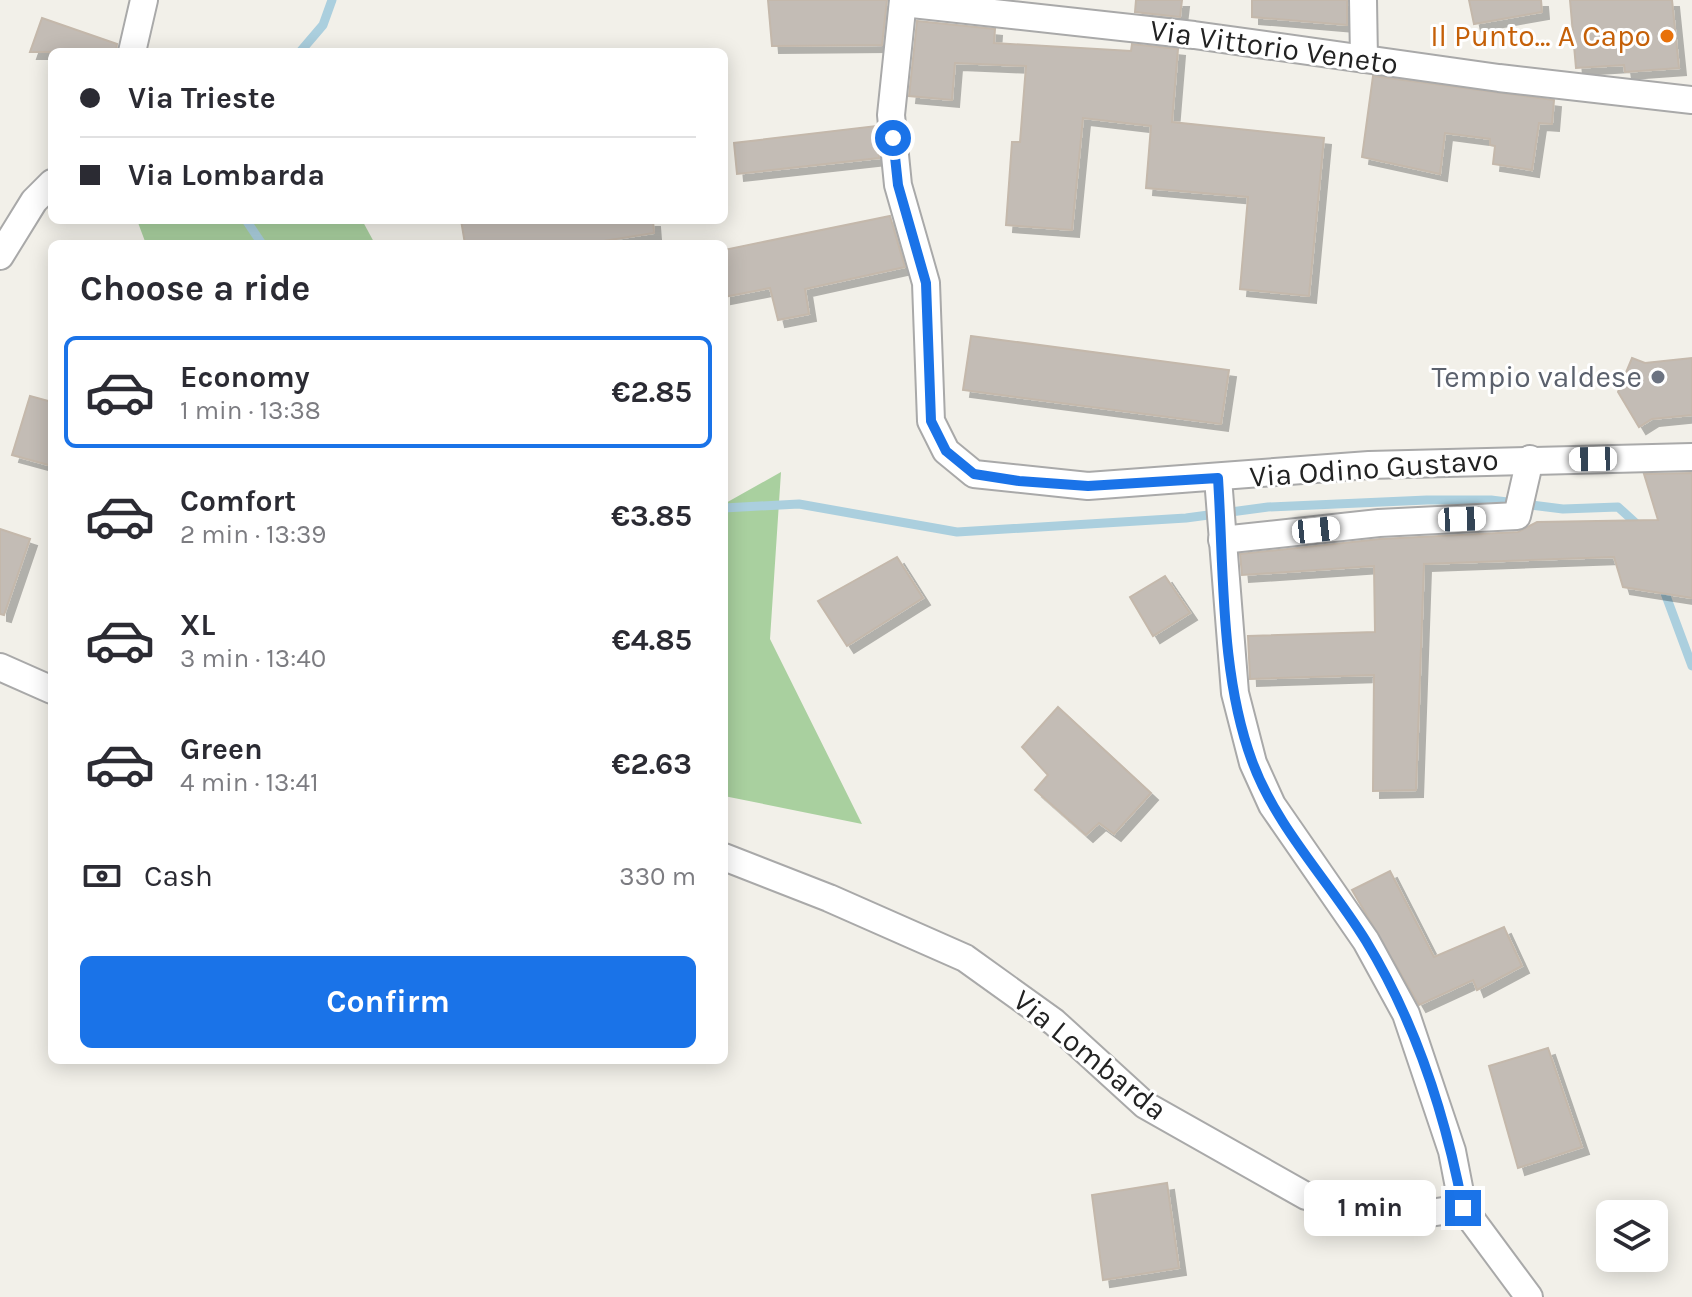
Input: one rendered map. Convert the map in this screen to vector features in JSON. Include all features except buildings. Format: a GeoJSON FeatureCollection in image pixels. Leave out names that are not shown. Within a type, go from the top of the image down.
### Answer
{"type":"FeatureCollection","features":[{"type":"Feature","properties":{"kind":"street"},"geometry":{"type":"LineString","coordinates":[[133,48],[144,0]]}},
{"type":"Feature","properties":{"kind":"street"},"geometry":{"type":"LineString","coordinates":[[1363,0],[1364,59]]}},
{"type":"Feature","properties":{"kind":"street","name":"Via Vittorio Veneto"},"geometry":{"type":"LineString","coordinates":[[903,2],[1194,35],[1692,100]]}},
{"type":"Feature","properties":{"kind":"street","name":"Via Odino Gustavo"},"geometry":{"type":"LineString","coordinates":[[903,2],[891,115],[898,185],[926,283],[931,421],[946,451],[974,474],[1088,486],[1369,465],[1692,457]]}},
{"type":"Feature","properties":{"kind":"street"},"geometry":{"type":"LineString","coordinates":[[0,256],[34,201],[48,187]]}},
{"type":"Feature","properties":{"kind":"street","name":"Via Odino Gustavo"},"geometry":{"type":"LineString","coordinates":[[1222,540],[1379,523],[1517,516],[1530,459]]}},
{"type":"Feature","properties":{"kind":"street"},"geometry":{"type":"LineString","coordinates":[[1218,478],[1235,693],[1253,763],[1272,805],[1366,941],[1406,1014],[1448,1136],[1463,1208],[1529,1297]]}},
{"type":"Feature","properties":{"kind":"street"},"geometry":{"type":"LineString","coordinates":[[0,667],[48,688]]}},
{"type":"Feature","properties":{"kind":"street","name":"Via Lombarda"},"geometry":{"type":"LineString","coordinates":[[728,859],[829,898],[965,958],[1054,1022],[1145,1105],[1306,1196],[1371,1212],[1423,1214],[1463,1208]]}},
{"type":"Feature","properties":{"kind":"green space"},"geometry":{"type":"Polygon","coordinates":[[[138,224],[364,224],[373,240],[144,240],[138,224]]]}},
{"type":"Feature","properties":{"kind":"green space"},"geometry":{"type":"Polygon","coordinates":[[[781,472],[770,639],[862,824],[728,797],[728,502],[781,472]]]}},
{"type":"Feature","properties":{"kind":"waterway"},"geometry":{"type":"LineString","coordinates":[[303,48],[323,25],[332,0]]}},
{"type":"Feature","properties":{"kind":"waterway"},"geometry":{"type":"LineString","coordinates":[[249,224],[259,240]]}},
{"type":"Feature","properties":{"kind":"waterway"},"geometry":{"type":"LineString","coordinates":[[728,508],[799,504],[957,532],[1186,518],[1268,507],[1491,500],[1563,509],[1618,507],[1640,527]]}},
{"type":"Feature","properties":{"kind":"waterway"},"geometry":{"type":"LineString","coordinates":[[1662,585],[1692,666]]}},
{"type":"Feature","properties":{"kind":"place","name":"Il Punto... A Capo"},"geometry":{"type":"Point","coordinates":[1667,36]}},
{"type":"Feature","properties":{"kind":"place","name":"Tempio valdese"},"geometry":{"type":"Point","coordinates":[1658,377]}},
{"type":"Feature","properties":{"kind":"route"},"geometry":{"type":"LineString","coordinates":[[893,138],[898,185],[926,283],[927,385],[931,421],[946,451],[974,474],[1019,481],[1088,486],[1218,478],[1235,693],[1253,763],[1272,805],[1366,941],[1406,1014],[1452,1151],[1463,1208]]}}]}
